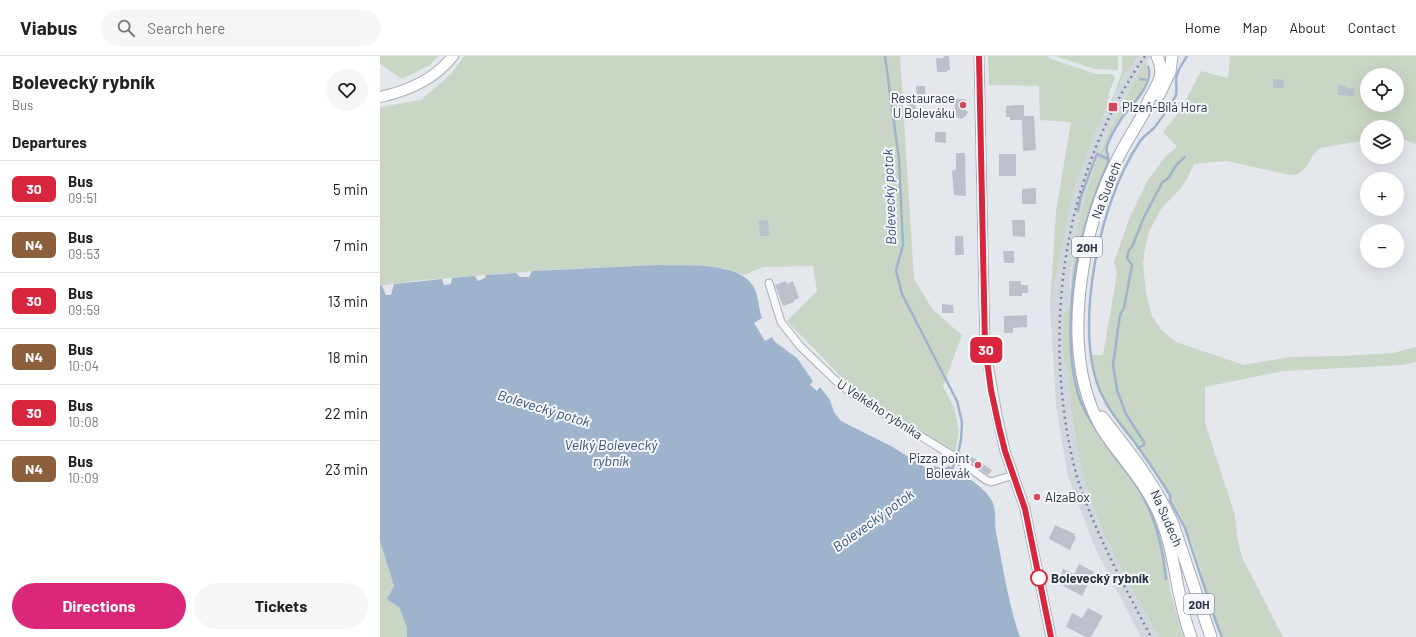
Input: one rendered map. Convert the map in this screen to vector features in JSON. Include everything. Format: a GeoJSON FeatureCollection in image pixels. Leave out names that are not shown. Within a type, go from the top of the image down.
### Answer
{"type":"FeatureCollection","features":[{"type":"Feature","properties":{"kind":"main road"},"geometry":{"type":"LineString","coordinates":[[380,97],[393,94],[424,81],[437,73],[453,56]]}},
{"type":"Feature","properties":{"kind":"main road","name":"Na Sudech"},"geometry":{"type":"LineString","coordinates":[[1143,114],[1160,76],[1161,66],[1157,56]]}},
{"type":"Feature","properties":{"kind":"main road","name":"Na Sudech"},"geometry":{"type":"LineString","coordinates":[[1172,56],[1170,72],[1164,86],[1143,114],[1121,151],[1096,212],[1088,240],[1083,269],[1079,309],[1079,355],[1093,411],[1102,428],[1144,485],[1160,517],[1169,543],[1182,605],[1191,637]]}},
{"type":"Feature","properties":{"kind":"main road","name":"Na Sudech"},"geometry":{"type":"LineString","coordinates":[[1087,391],[1102,417],[1150,481],[1166,509],[1211,637]]}},
{"type":"Feature","properties":{"kind":"street"},"geometry":{"type":"LineString","coordinates":[[979,56],[984,334],[991,390],[1010,476],[1025,509],[1051,637]]}},
{"type":"Feature","properties":{"kind":"street","name":"U Velkého rybníka"},"geometry":{"type":"LineString","coordinates":[[769,283],[781,322],[800,346],[834,380],[855,396],[953,456],[986,480],[991,482],[1010,476]]}},
{"type":"Feature","properties":{"kind":"shaded area"},"geometry":{"type":"Polygon","coordinates":[[[1140,56],[1151,56],[1122,101],[1106,136],[1092,171],[1078,228],[1070,277],[1070,390],[1073,430],[1088,489],[1108,542],[1159,637],[1141,637],[1097,552],[1068,477],[1056,406],[1050,307],[1070,205],[1082,165],[1094,135],[1113,96],[1127,70],[1140,56]]]}},
{"type":"Feature","properties":{"kind":"green space"},"geometry":{"type":"Polygon","coordinates":[[[380,56],[438,56],[430,65],[402,79],[380,64],[380,56]]]}},
{"type":"Feature","properties":{"kind":"green space"},"geometry":{"type":"Polygon","coordinates":[[[464,56],[900,56],[914,279],[933,310],[962,335],[943,386],[954,408],[959,430],[955,454],[855,391],[787,321],[817,291],[813,266],[763,267],[744,275],[725,268],[658,265],[547,270],[412,281],[380,286],[380,107],[421,100],[452,73],[464,56]]]}},
{"type":"Feature","properties":{"kind":"green space"},"geometry":{"type":"Polygon","coordinates":[[[988,56],[1047,56],[1051,59],[1096,74],[1112,74],[1115,78],[1108,95],[1110,96],[1107,101],[1110,102],[1094,135],[1070,205],[1050,307],[1056,211],[1071,122],[1040,120],[1039,86],[989,85],[988,56]]]}},
{"type":"Feature","properties":{"kind":"green space"},"geometry":{"type":"Polygon","coordinates":[[[1055,56],[1118,56],[1118,70],[1095,69],[1055,56]]]}},
{"type":"Feature","properties":{"kind":"green space"},"geometry":{"type":"Polygon","coordinates":[[[1122,56],[1140,56],[1127,70],[1114,94],[1122,72],[1122,56]]]}},
{"type":"Feature","properties":{"kind":"green space"},"geometry":{"type":"Polygon","coordinates":[[[1230,56],[1416,56],[1416,144],[1404,140],[1404,120],[1360,120],[1360,141],[1320,148],[1305,169],[1296,174],[1290,175],[1227,161],[1194,164],[1182,187],[1161,209],[1149,232],[1145,248],[1143,263],[1146,294],[1152,316],[1162,331],[1176,342],[1244,365],[1289,357],[1393,353],[1416,347],[1416,362],[1403,365],[1283,371],[1205,387],[1205,423],[1235,515],[1237,537],[1242,557],[1283,637],[1223,637],[1192,542],[1173,501],[1144,456],[1106,404],[1094,374],[1092,355],[1103,355],[1117,274],[1114,262],[1130,217],[1148,180],[1165,157],[1177,147],[1163,132],[1181,109],[1201,71],[1228,78],[1230,56]]]}},
{"type":"Feature","properties":{"kind":"green space"},"geometry":{"type":"Polygon","coordinates":[[[1146,62],[1148,64],[1146,66],[1148,73],[1145,85],[1138,97],[1122,117],[1106,146],[1108,161],[1086,217],[1073,286],[1071,309],[1072,347],[1078,386],[1090,416],[1152,508],[1164,549],[1170,590],[1183,637],[1159,637],[1121,567],[1100,523],[1085,481],[1075,438],[1069,372],[1064,359],[1063,351],[1064,313],[1070,307],[1076,241],[1090,179],[1114,120],[1146,62]]]}},
{"type":"Feature","properties":{"kind":"green space"},"geometry":{"type":"Polygon","coordinates":[[[380,541],[394,586],[388,595],[389,601],[399,607],[407,628],[407,637],[380,637],[380,541]]]}},
{"type":"Feature","properties":{"kind":"water","name":"Velký Bolevecký rybník"},"geometry":{"type":"Polygon","coordinates":[[[658,265],[710,266],[736,272],[746,278],[753,286],[756,293],[762,318],[754,323],[765,341],[772,337],[775,342],[797,358],[813,381],[810,385],[817,391],[820,387],[830,400],[834,412],[841,421],[891,446],[931,471],[935,466],[943,469],[949,466],[973,481],[984,490],[994,505],[996,532],[1006,584],[1020,637],[407,637],[407,628],[399,607],[387,598],[394,586],[380,541],[380,286],[382,286],[386,295],[391,295],[394,284],[442,279],[444,285],[451,284],[452,278],[475,276],[478,281],[485,278],[486,275],[516,273],[520,277],[529,277],[532,271],[658,265]]]}},
{"type":"Feature","properties":{"kind":"building"},"geometry":{"type":"Polygon","coordinates":[[[945,56],[949,56],[950,70],[947,70],[947,72],[937,72],[936,58],[943,58],[945,56]]]}},
{"type":"Feature","properties":{"kind":"building"},"geometry":{"type":"Polygon","coordinates":[[[1273,79],[1284,80],[1283,88],[1273,88],[1273,79]]]}},
{"type":"Feature","properties":{"kind":"building"},"geometry":{"type":"Polygon","coordinates":[[[1338,85],[1355,89],[1354,96],[1338,95],[1338,85]]]}},
{"type":"Feature","properties":{"kind":"building"},"geometry":{"type":"Polygon","coordinates":[[[916,86],[925,86],[926,101],[917,101],[916,86]]]}},
{"type":"Feature","properties":{"kind":"building"},"geometry":{"type":"Polygon","coordinates":[[[907,95],[915,95],[916,120],[908,120],[907,95]]]}},
{"type":"Feature","properties":{"kind":"building"},"geometry":{"type":"Polygon","coordinates":[[[955,99],[965,99],[967,104],[963,108],[968,112],[966,116],[961,119],[955,116],[955,99]]]}},
{"type":"Feature","properties":{"kind":"building"},"geometry":{"type":"Polygon","coordinates":[[[1024,105],[1024,116],[1034,116],[1036,150],[1023,151],[1022,120],[1010,120],[1010,117],[1006,117],[1006,106],[1024,105]]]}},
{"type":"Feature","properties":{"kind":"building"},"geometry":{"type":"Polygon","coordinates":[[[935,132],[946,132],[946,143],[935,142],[935,132]]]}},
{"type":"Feature","properties":{"kind":"building"},"geometry":{"type":"Polygon","coordinates":[[[956,153],[965,153],[966,196],[954,195],[952,172],[953,170],[956,170],[956,153]]]}},
{"type":"Feature","properties":{"kind":"building"},"geometry":{"type":"Polygon","coordinates":[[[999,154],[1016,154],[1016,176],[999,176],[999,154]]]}},
{"type":"Feature","properties":{"kind":"building"},"geometry":{"type":"Polygon","coordinates":[[[1036,188],[1036,204],[1022,204],[1022,189],[1036,188]]]}},
{"type":"Feature","properties":{"kind":"building"},"geometry":{"type":"Polygon","coordinates":[[[768,220],[769,236],[760,236],[759,221],[768,220]]]}},
{"type":"Feature","properties":{"kind":"building"},"geometry":{"type":"Polygon","coordinates":[[[1012,220],[1025,220],[1025,237],[1013,236],[1012,220]]]}},
{"type":"Feature","properties":{"kind":"building"},"geometry":{"type":"Polygon","coordinates":[[[955,236],[963,236],[964,255],[955,255],[955,236]]]}},
{"type":"Feature","properties":{"kind":"building"},"geometry":{"type":"Polygon","coordinates":[[[1003,251],[1014,251],[1014,263],[1004,263],[1003,251]]]}},
{"type":"Feature","properties":{"kind":"building"},"geometry":{"type":"Polygon","coordinates":[[[786,281],[787,284],[793,281],[799,298],[794,300],[794,302],[783,306],[775,285],[786,281]]]}},
{"type":"Feature","properties":{"kind":"building"},"geometry":{"type":"Polygon","coordinates":[[[1009,281],[1021,281],[1021,285],[1028,285],[1028,293],[1022,293],[1022,296],[1009,296],[1009,281]]]}},
{"type":"Feature","properties":{"kind":"building"},"geometry":{"type":"Polygon","coordinates":[[[942,304],[953,305],[954,313],[942,313],[942,304]]]}},
{"type":"Feature","properties":{"kind":"building"},"geometry":{"type":"Polygon","coordinates":[[[1027,315],[1027,327],[1013,328],[1013,333],[1004,333],[1004,316],[1027,315]]]}},
{"type":"Feature","properties":{"kind":"building","name":"Pizza point Bolevák"},"geometry":{"type":"Polygon","coordinates":[[[969,455],[992,470],[988,475],[966,459],[969,455]]]}},
{"type":"Feature","properties":{"kind":"building"},"geometry":{"type":"Polygon","coordinates":[[[1055,525],[1075,534],[1074,536],[1076,537],[1070,550],[1049,539],[1055,525]]]}},
{"type":"Feature","properties":{"kind":"building"},"geometry":{"type":"Polygon","coordinates":[[[1079,564],[1094,572],[1082,596],[1058,583],[1063,569],[1074,574],[1079,564]]]}},
{"type":"Feature","properties":{"kind":"building"},"geometry":{"type":"Polygon","coordinates":[[[1088,608],[1103,616],[1091,637],[1086,637],[1066,627],[1072,613],[1082,618],[1088,608]]]}},
{"type":"Feature","properties":{"kind":"waterway","name":"Bolevecký potok"},"geometry":{"type":"LineString","coordinates":[[885,56],[899,159],[903,245],[896,270],[902,294],[957,401],[962,422],[961,440],[957,458],[951,471]]}},
{"type":"Feature","properties":{"kind":"waterway"},"geometry":{"type":"LineString","coordinates":[[1187,56],[1177,73],[1175,98],[1154,128],[1140,141],[1125,167],[1113,197],[1102,230],[1094,265],[1090,301],[1089,335],[1093,366],[1104,400],[1170,495],[1170,500],[1185,528],[1222,637]]}},
{"type":"Feature","properties":{"kind":"waterway"},"geometry":{"type":"LineString","coordinates":[[1101,437],[1082,405],[1075,380],[1070,335],[1073,288],[1076,265],[1086,223],[1108,163],[1107,146],[1112,134],[1123,116],[1137,100],[1146,86],[1149,73],[1148,67]]}},
{"type":"Feature","properties":{"kind":"waterway"},"geometry":{"type":"LineString","coordinates":[[1140,79],[1148,80]]}},
{"type":"Feature","properties":{"kind":"waterway"},"geometry":{"type":"LineString","coordinates":[[1078,211],[1081,196],[1097,154],[1108,159]]}},
{"type":"Feature","properties":{"kind":"waterway"},"geometry":{"type":"LineString","coordinates":[[1138,448],[1144,445],[1144,442],[1126,414],[1117,390],[1113,365],[1120,315],[1124,308],[1132,265],[1127,258],[1129,250],[1132,247],[1144,217],[1162,183],[1169,177],[1177,164],[1185,157]]}},
{"type":"Feature","properties":{"kind":"waterway"},"geometry":{"type":"LineString","coordinates":[[1105,443],[1146,501],[1161,545],[1166,579]]}},
{"type":"Feature","properties":{"kind":"railway"},"geometry":{"type":"LineString","coordinates":[[1145,56],[1123,91],[1104,127],[1089,165],[1077,204],[1068,244],[1062,284],[1060,367],[1062,395],[1070,450],[1084,498],[1101,539],[1151,637]]}},
{"type":"Feature","properties":{"kind":"bus line","name":"30"},"geometry":{"type":"LineString","coordinates":[[979,56],[985,346],[991,390],[999,427],[1010,468],[1014,475],[1025,509],[1051,637]]}},
{"type":"Feature","properties":{"kind":"place","name":"Restaurace U Boleváku"},"geometry":{"type":"Point","coordinates":[963,105]}},
{"type":"Feature","properties":{"kind":"place","name":"Plzeň-Bílá Hora"},"geometry":{"type":"Point","coordinates":[1113,107]}},
{"type":"Feature","properties":{"kind":"place","name":"Pizza point Bolevák"},"geometry":{"type":"Point","coordinates":[978,465]}},
{"type":"Feature","properties":{"kind":"place","name":"AlzaBox"},"geometry":{"type":"Point","coordinates":[1037,497]}},
{"type":"Feature","properties":{"kind":"place","name":"Bolevecký rybník"},"geometry":{"type":"Point","coordinates":[1039,578]}}]}
